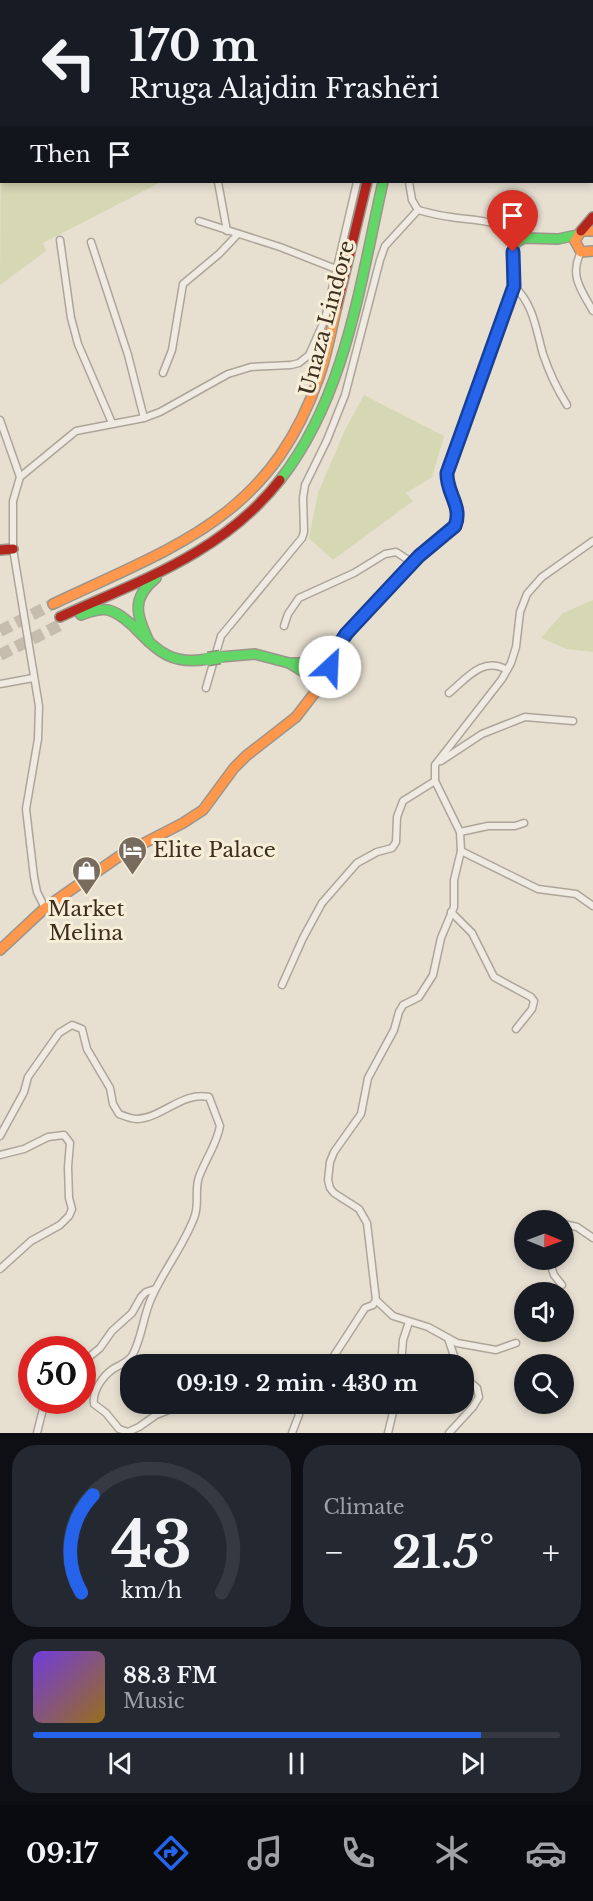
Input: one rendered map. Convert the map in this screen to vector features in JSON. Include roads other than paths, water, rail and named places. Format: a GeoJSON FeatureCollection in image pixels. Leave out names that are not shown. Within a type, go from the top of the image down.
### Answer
{"type":"FeatureCollection","features":[{"type":"Feature","properties":{"kind":"main road","name":"Unaza Lindore"},"geometry":{"type":"LineString","coordinates":[[52,601],[75,593],[152,557],[209,526],[253,489],[279,456],[310,404],[320,375],[358,183]]}},
{"type":"Feature","properties":{"kind":"main road","name":"Unaza Lindore"},"geometry":{"type":"LineString","coordinates":[[149,642],[126,620],[108,610],[94,610],[62,620],[172,565],[227,533],[262,502],[294,462],[310,438],[328,396],[349,328],[383,183]]}},
{"type":"Feature","properties":{"kind":"main road"},"geometry":{"type":"LineString","coordinates":[[0,950],[45,908],[121,855],[203,810],[234,768],[246,756],[296,717],[309,698],[316,680],[311,666],[322,664],[334,653],[346,634],[412,563],[453,529],[457,523],[458,510],[447,480],[447,473],[514,286],[513,252],[517,240],[524,238],[584,241],[593,217]]}},
{"type":"Feature","properties":{"kind":"main road"},"geometry":{"type":"LineString","coordinates":[[310,438],[307,447],[270,498],[217,543],[146,586],[139,597],[137,609],[149,642],[161,653],[177,660],[190,662],[255,654],[289,663],[322,664]]}},
{"type":"Feature","properties":{"kind":"main road"},"geometry":{"type":"LineString","coordinates":[[289,663],[316,680],[330,676],[322,664]]}},
{"type":"Feature","properties":{"kind":"street"},"geometry":{"type":"LineString","coordinates":[[218,183],[227,231]]}},
{"type":"Feature","properties":{"kind":"street"},"geometry":{"type":"LineString","coordinates":[[45,908],[37,892],[26,809],[38,739],[39,706],[6,549],[13,501],[20,477],[76,431],[144,418],[160,412],[228,374],[251,367],[299,363],[309,355],[325,320],[358,183]]}},
{"type":"Feature","properties":{"kind":"street"},"geometry":{"type":"LineString","coordinates":[[409,183],[412,200],[418,210],[453,218],[488,220],[505,228],[517,240]]}},
{"type":"Feature","properties":{"kind":"street"},"geometry":{"type":"LineString","coordinates":[[206,688],[220,636],[302,538],[305,485],[327,440],[345,395],[380,260],[385,246],[418,210]]}},
{"type":"Feature","properties":{"kind":"street"},"geometry":{"type":"LineString","coordinates":[[199,221],[280,246],[336,269]]}},
{"type":"Feature","properties":{"kind":"street"},"geometry":{"type":"LineString","coordinates":[[163,373],[172,350],[183,284],[219,254],[238,234]]}},
{"type":"Feature","properties":{"kind":"street"},"geometry":{"type":"LineString","coordinates":[[60,240],[71,318],[78,344],[112,423]]}},
{"type":"Feature","properties":{"kind":"street"},"geometry":{"type":"LineString","coordinates":[[584,241],[575,271],[581,290],[593,311]]}},
{"type":"Feature","properties":{"kind":"street"},"geometry":{"type":"LineString","coordinates":[[91,242],[128,356],[144,418]]}},
{"type":"Feature","properties":{"kind":"street"},"geometry":{"type":"LineString","coordinates":[[514,286],[520,292],[536,321],[549,371],[567,405]]}},
{"type":"Feature","properties":{"kind":"street"},"geometry":{"type":"LineString","coordinates":[[0,420],[20,477]]}},
{"type":"Feature","properties":{"kind":"street"},"geometry":{"type":"LineString","coordinates":[[335,1354],[365,1308],[373,1305],[376,1300],[367,1223],[359,1209],[330,1188],[328,1180],[330,1162],[334,1152],[361,1114],[368,1078],[394,1030],[399,1012],[403,1005],[419,997],[433,975],[441,938],[455,898],[454,880],[461,851],[460,832],[435,782],[435,765],[507,670],[516,647],[520,612],[527,594],[542,577],[593,541]]}},
{"type":"Feature","properties":{"kind":"street"},"geometry":{"type":"LineString","coordinates":[[284,626],[288,614],[299,598],[354,573],[385,554],[396,552],[412,563]]}},
{"type":"Feature","properties":{"kind":"street"},"geometry":{"type":"LineString","coordinates":[[449,693],[487,665],[499,665],[507,670]]}},
{"type":"Feature","properties":{"kind":"street"},"geometry":{"type":"LineString","coordinates":[[0,684],[33,678]]}},
{"type":"Feature","properties":{"kind":"street"},"geometry":{"type":"LineString","coordinates":[[435,765],[483,734],[525,717],[573,721]]}},
{"type":"Feature","properties":{"kind":"street"},"geometry":{"type":"LineString","coordinates":[[282,985],[322,903],[357,863],[376,852],[393,848],[396,842],[397,817],[403,801],[435,782]]}},
{"type":"Feature","properties":{"kind":"street"},"geometry":{"type":"LineString","coordinates":[[460,832],[488,826],[515,826],[525,823]]}},
{"type":"Feature","properties":{"kind":"street"},"geometry":{"type":"LineString","coordinates":[[461,851],[538,889],[576,894],[593,906]]}},
{"type":"Feature","properties":{"kind":"street"},"geometry":{"type":"LineString","coordinates":[[451,912],[472,933],[494,977],[531,997],[534,1001],[532,1009],[516,1029]]}},
{"type":"Feature","properties":{"kind":"street"},"geometry":{"type":"LineString","coordinates":[[0,1136],[24,1092],[28,1077],[59,1033],[72,1025],[82,1029],[87,1049],[110,1088],[113,1104],[119,1114],[136,1119],[187,1098],[203,1095],[209,1097],[219,1120],[219,1133],[196,1188],[198,1206],[192,1224],[166,1274],[155,1289],[133,1354]]}},
{"type":"Feature","properties":{"kind":"street"},"geometry":{"type":"LineString","coordinates":[[0,1155],[24,1149],[48,1137],[58,1135],[68,1137],[70,1143],[69,1198],[72,1209],[65,1221],[31,1241],[0,1269]]}},
{"type":"Feature","properties":{"kind":"street"},"geometry":{"type":"LineString","coordinates":[[574,1226],[593,1238]]}},
{"type":"Feature","properties":{"kind":"street"},"geometry":{"type":"LineString","coordinates":[[96,1351],[112,1331],[132,1313],[141,1297],[155,1289]]}},
{"type":"Feature","properties":{"kind":"street"},"geometry":{"type":"LineString","coordinates":[[376,1300],[393,1316],[428,1327],[457,1343],[496,1350],[516,1344]]}},
{"type":"Feature","properties":{"kind":"street"},"geometry":{"type":"LineString","coordinates":[[402,1354],[403,1340],[409,1322]]}},
{"type":"Feature","properties":{"kind":"street"},"geometry":{"type":"LineString","coordinates":[[448,1337],[453,1354]]}},
{"type":"Feature","properties":{"kind":"street"},"geometry":{"type":"LineString","coordinates":[[120,1366],[106,1375],[93,1398],[94,1404],[106,1413],[119,1429],[128,1432],[159,1414]]}},
{"type":"Feature","properties":{"kind":"street"},"geometry":{"type":"LineString","coordinates":[[474,1385],[479,1397],[474,1407]]}},
{"type":"Feature","properties":{"kind":"street"},"geometry":{"type":"LineString","coordinates":[[37,1433],[42,1414]]}},
{"type":"Feature","properties":{"kind":"street"},"geometry":{"type":"LineString","coordinates":[[292,1433],[299,1414]]}},
{"type":"Feature","properties":{"kind":"street"},"geometry":{"type":"LineString","coordinates":[[387,1433],[392,1414]]}},
{"type":"Feature","properties":{"kind":"street"},"geometry":{"type":"LineString","coordinates":[[449,1433],[467,1414]]}},
{"type":"Feature","properties":{"kind":"tunnel"},"geometry":{"type":"LineString","coordinates":[[0,631],[53,604]]}},
{"type":"Feature","properties":{"kind":"tunnel"},"geometry":{"type":"LineString","coordinates":[[0,655],[64,623]]}},
{"type":"Feature","properties":{"kind":"place","name":"Elite Palace"},"geometry":{"type":"Point","coordinates":[132,876]}},
{"type":"Feature","properties":{"kind":"place","name":"Market Melina"},"geometry":{"type":"Point","coordinates":[86,896]}}]}
